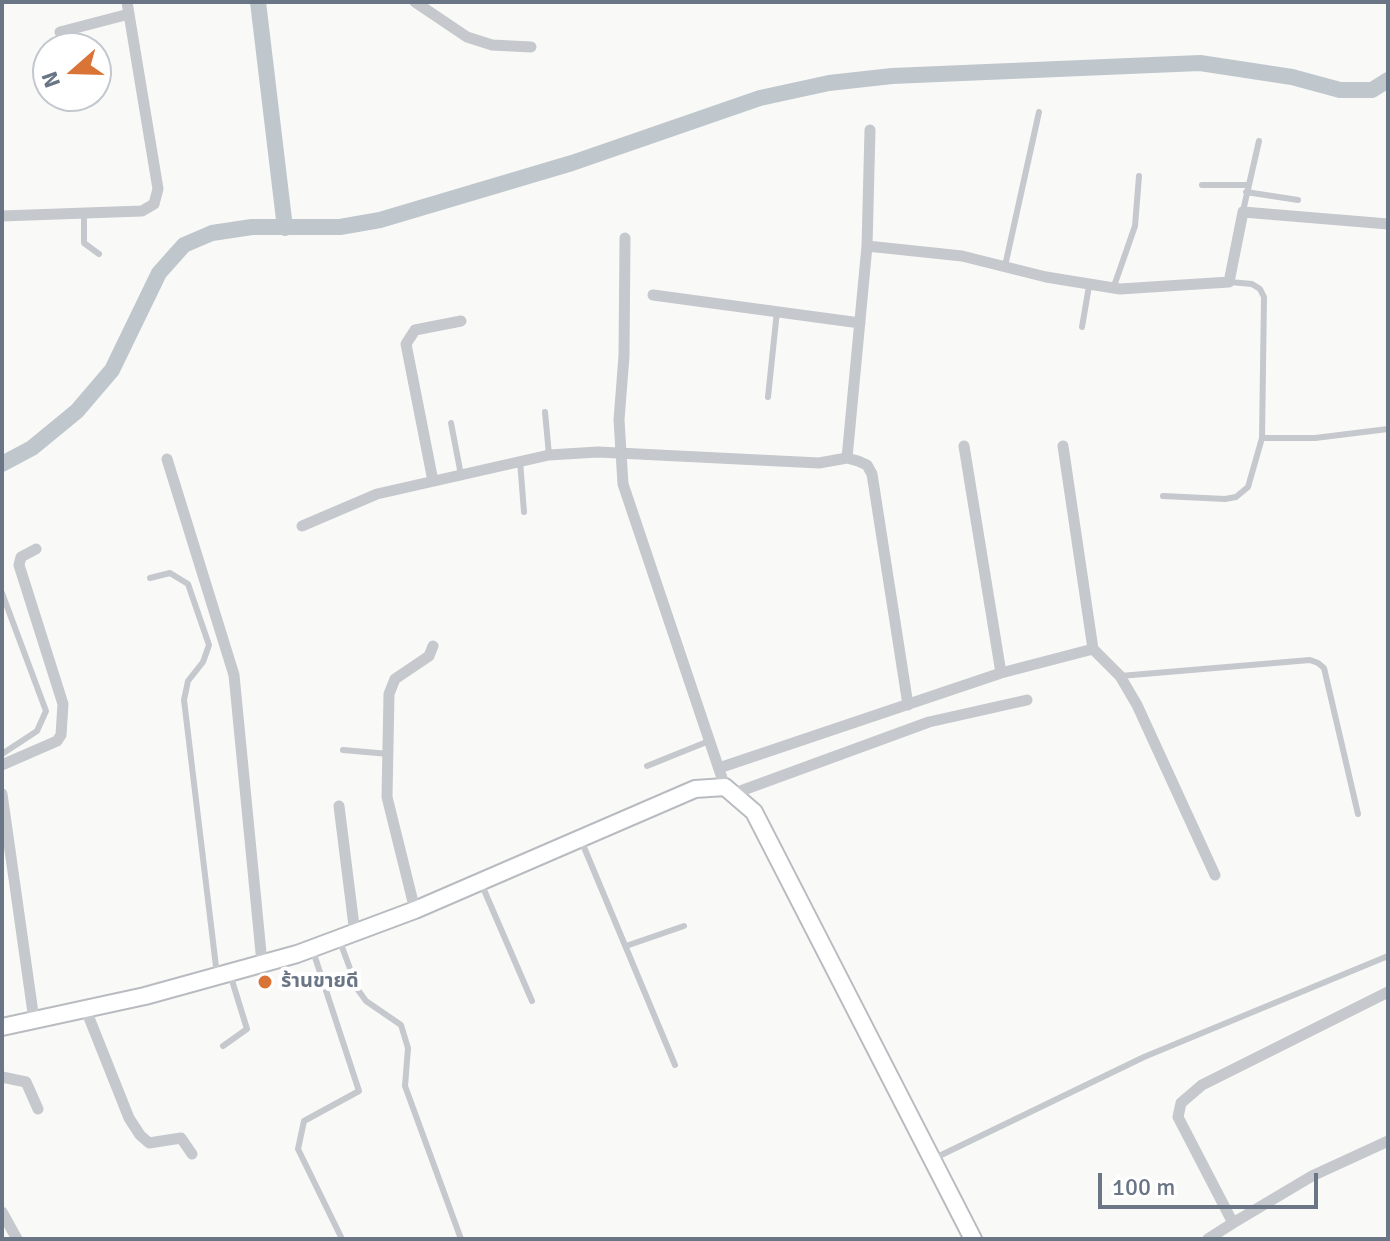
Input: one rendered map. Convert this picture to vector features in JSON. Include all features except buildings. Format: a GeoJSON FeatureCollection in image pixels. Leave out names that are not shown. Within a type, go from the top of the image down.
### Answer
{"type":"FeatureCollection","features":[{"type":"Feature","properties":{"kind":"street"},"geometry":{"type":"LineString","coordinates":[[415,2],[467,37],[492,45],[531,47]]}},
{"type":"Feature","properties":{"kind":"street"},"geometry":{"type":"LineString","coordinates":[[2,216],[142,211],[154,204],[158,189],[128,8],[60,32]]}},
{"type":"Feature","properties":{"kind":"street"},"geometry":{"type":"LineString","coordinates":[[847,458],[867,246],[870,130]]}},
{"type":"Feature","properties":{"kind":"street"},"geometry":{"type":"LineString","coordinates":[[867,246],[962,256],[1113,289],[1229,282],[1243,212],[1388,224]]}},
{"type":"Feature","properties":{"kind":"street"},"geometry":{"type":"LineString","coordinates":[[625,238],[619,454],[623,484],[709,741],[730,790],[754,812],[773,847],[930,1161],[973,1239]]}},
{"type":"Feature","properties":{"kind":"street"},"geometry":{"type":"LineString","coordinates":[[653,295],[860,323]]}},
{"type":"Feature","properties":{"kind":"street"},"geometry":{"type":"LineString","coordinates":[[433,481],[406,344],[415,330],[461,321]]}},
{"type":"Feature","properties":{"kind":"street"},"geometry":{"type":"LineString","coordinates":[[964,446],[1001,673]]}},
{"type":"Feature","properties":{"kind":"street"},"geometry":{"type":"LineString","coordinates":[[1063,446],[1093,649],[1120,676],[1215,875]]}},
{"type":"Feature","properties":{"kind":"street"},"geometry":{"type":"LineString","coordinates":[[302,526],[377,494],[549,455],[619,454],[819,463],[847,458],[867,465],[872,474],[908,705]]}},
{"type":"Feature","properties":{"kind":"street"},"geometry":{"type":"LineString","coordinates":[[167,459],[234,675],[262,963]]}},
{"type":"Feature","properties":{"kind":"street"},"geometry":{"type":"LineString","coordinates":[[2,765],[57,741],[61,735],[63,704],[19,565],[21,557],[36,549]]}},
{"type":"Feature","properties":{"kind":"street"},"geometry":{"type":"LineString","coordinates":[[415,910],[387,797],[391,687],[401,674],[429,656],[433,646]]}},
{"type":"Feature","properties":{"kind":"street"},"geometry":{"type":"LineString","coordinates":[[719,768],[1001,673],[1093,649]]}},
{"type":"Feature","properties":{"kind":"street"},"geometry":{"type":"LineString","coordinates":[[2,1027],[86,1010],[312,949],[481,883],[695,789],[730,790],[929,722],[1027,700]]}},
{"type":"Feature","properties":{"kind":"street"},"geometry":{"type":"LineString","coordinates":[[2,794],[34,1020]]}},
{"type":"Feature","properties":{"kind":"street"},"geometry":{"type":"LineString","coordinates":[[339,806],[355,934]]}},
{"type":"Feature","properties":{"kind":"street"},"geometry":{"type":"LineString","coordinates":[[1233,1223],[1178,1117],[1181,1103],[1202,1085],[1388,992]]}},
{"type":"Feature","properties":{"kind":"street"},"geometry":{"type":"LineString","coordinates":[[86,1010],[129,1118],[140,1135],[149,1143],[181,1138],[192,1154]]}},
{"type":"Feature","properties":{"kind":"street"},"geometry":{"type":"LineString","coordinates":[[2,1077],[26,1082],[38,1109]]}},
{"type":"Feature","properties":{"kind":"street"},"geometry":{"type":"LineString","coordinates":[[1208,1239],[1312,1176],[1388,1141]]}},
{"type":"Feature","properties":{"kind":"street"},"geometry":{"type":"LineString","coordinates":[[2,1212],[17,1239]]}},
{"type":"Feature","properties":{"kind":"lane"},"geometry":{"type":"LineString","coordinates":[[1005,266],[1039,112]]}},
{"type":"Feature","properties":{"kind":"lane"},"geometry":{"type":"LineString","coordinates":[[1243,212],[1259,141]]}},
{"type":"Feature","properties":{"kind":"lane"},"geometry":{"type":"LineString","coordinates":[[1113,289],[1135,226],[1139,176]]}},
{"type":"Feature","properties":{"kind":"lane"},"geometry":{"type":"LineString","coordinates":[[1202,185],[1246,188],[1298,200]]}},
{"type":"Feature","properties":{"kind":"lane"},"geometry":{"type":"LineString","coordinates":[[84,213],[84,243],[99,254]]}},
{"type":"Feature","properties":{"kind":"lane"},"geometry":{"type":"LineString","coordinates":[[1163,496],[1236,497],[1248,487],[1262,438],[1264,297],[1260,289],[1252,284],[1229,282]]}},
{"type":"Feature","properties":{"kind":"lane"},"geometry":{"type":"LineString","coordinates":[[1082,327],[1089,286]]}},
{"type":"Feature","properties":{"kind":"lane"},"geometry":{"type":"LineString","coordinates":[[768,397],[777,311]]}},
{"type":"Feature","properties":{"kind":"lane"},"geometry":{"type":"LineString","coordinates":[[545,412],[549,455]]}},
{"type":"Feature","properties":{"kind":"lane"},"geometry":{"type":"LineString","coordinates":[[451,423],[461,475]]}},
{"type":"Feature","properties":{"kind":"lane"},"geometry":{"type":"LineString","coordinates":[[1262,438],[1315,438],[1388,429]]}},
{"type":"Feature","properties":{"kind":"lane"},"geometry":{"type":"LineString","coordinates":[[520,461],[524,512]]}},
{"type":"Feature","properties":{"kind":"lane"},"geometry":{"type":"LineString","coordinates":[[150,578],[170,573],[188,584],[209,645],[203,662],[188,681],[184,700],[224,975],[247,1029],[223,1046]]}},
{"type":"Feature","properties":{"kind":"lane"},"geometry":{"type":"LineString","coordinates":[[2,593],[46,711],[37,731],[2,754]]}},
{"type":"Feature","properties":{"kind":"lane"},"geometry":{"type":"LineString","coordinates":[[1120,676],[1310,660],[1318,663],[1324,668],[1358,814]]}},
{"type":"Feature","properties":{"kind":"lane"},"geometry":{"type":"LineString","coordinates":[[647,766],[709,741]]}},
{"type":"Feature","properties":{"kind":"lane"},"geometry":{"type":"LineString","coordinates":[[343,750],[389,754]]}},
{"type":"Feature","properties":{"kind":"lane"},"geometry":{"type":"LineString","coordinates":[[581,839],[675,1065]]}},
{"type":"Feature","properties":{"kind":"lane"},"geometry":{"type":"LineString","coordinates":[[481,883],[532,1001]]}},
{"type":"Feature","properties":{"kind":"lane"},"geometry":{"type":"LineString","coordinates":[[626,946],[684,926]]}},
{"type":"Feature","properties":{"kind":"lane"},"geometry":{"type":"LineString","coordinates":[[339,939],[358,990],[366,1001],[401,1025],[408,1048],[405,1086],[461,1239]]}},
{"type":"Feature","properties":{"kind":"lane"},"geometry":{"type":"LineString","coordinates":[[312,949],[359,1091],[304,1121],[298,1149],[342,1239]]}},
{"type":"Feature","properties":{"kind":"lane"},"geometry":{"type":"LineString","coordinates":[[930,1161],[1144,1057],[1388,956]]}},
{"type":"Feature","properties":{"kind":"waterway"},"geometry":{"type":"LineString","coordinates":[[258,2],[285,228]]}},
{"type":"Feature","properties":{"kind":"waterway"},"geometry":{"type":"LineString","coordinates":[[2,464],[32,448],[77,411],[112,370],[159,273],[184,245],[212,233],[252,227],[340,227],[380,220],[572,163],[760,98],[829,83],[892,76],[1200,63],[1292,77],[1340,90],[1372,90],[1388,80]]}},
{"type":"Feature","properties":{"kind":"place","name":"ร้านขายดี"},"geometry":{"type":"Point","coordinates":[265,982]}}]}
